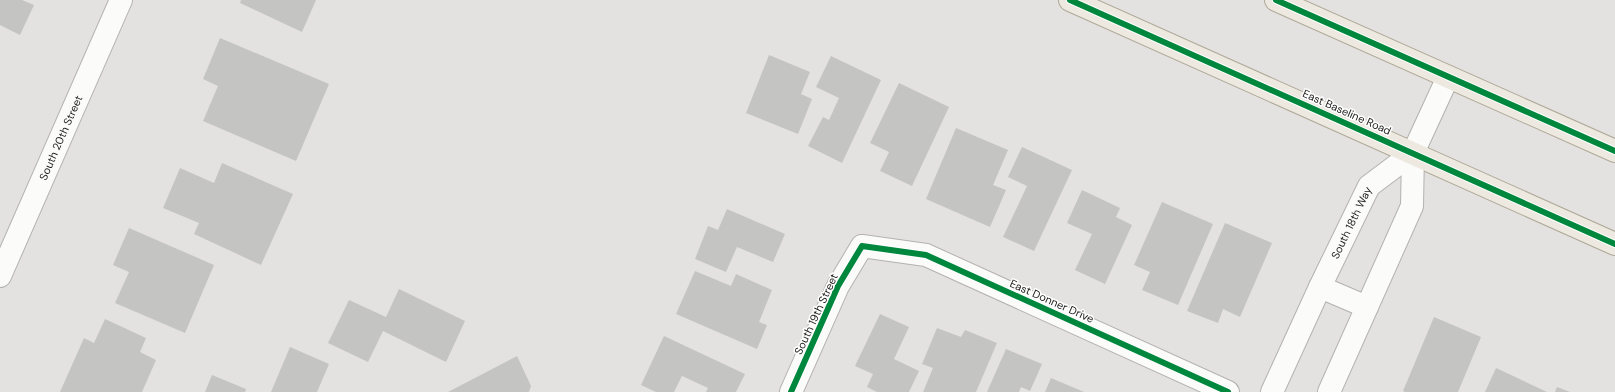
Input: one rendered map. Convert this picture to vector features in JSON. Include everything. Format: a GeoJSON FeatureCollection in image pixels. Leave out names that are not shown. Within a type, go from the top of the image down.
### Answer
{"type":"FeatureCollection","features":[{"type":"Feature","properties":{"kind":"main road","name":"East Baseline Road"},"geometry":{"type":"LineString","coordinates":[[1070,0],[1615,244]]}},
{"type":"Feature","properties":{"kind":"main road"},"geometry":{"type":"LineString","coordinates":[[1276,0],[1615,151]]}},
{"type":"Feature","properties":{"kind":"street","name":"South 20th Street"},"geometry":{"type":"LineString","coordinates":[[0,276],[121,0]]}},
{"type":"Feature","properties":{"kind":"street","name":"South 18th Way"},"geometry":{"type":"LineString","coordinates":[[1329,392],[1412,206],[1413,153],[1448,77]]}},
{"type":"Feature","properties":{"kind":"street","name":"South 18th Way"},"geometry":{"type":"LineString","coordinates":[[1272,392],[1320,287],[1369,186],[1413,153]]}},
{"type":"Feature","properties":{"kind":"street","name":"South 19th Street"},"geometry":{"type":"LineString","coordinates":[[792,392],[838,286],[862,246]]}},
{"type":"Feature","properties":{"kind":"street","name":"East Donner Drive"},"geometry":{"type":"LineString","coordinates":[[862,246],[926,255],[1228,392]]}},
{"type":"Feature","properties":{"kind":"street"},"geometry":{"type":"LineString","coordinates":[[1320,287],[1367,307]]}},
{"type":"Feature","properties":{"kind":"building"},"geometry":{"type":"Polygon","coordinates":[[[0,0],[22,0],[34,5],[20,35],[0,25],[0,0]]]}},
{"type":"Feature","properties":{"kind":"building"},"geometry":{"type":"Polygon","coordinates":[[[241,0],[316,0],[302,32],[240,3],[241,0]]]}},
{"type":"Feature","properties":{"kind":"building"},"geometry":{"type":"Polygon","coordinates":[[[220,38],[329,84],[296,161],[203,121],[218,86],[203,79],[220,38]]]}},
{"type":"Feature","properties":{"kind":"building"},"geometry":{"type":"Polygon","coordinates":[[[769,55],[810,72],[801,94],[812,99],[798,134],[746,113],[769,55]]]}},
{"type":"Feature","properties":{"kind":"building"},"geometry":{"type":"Polygon","coordinates":[[[831,56],[881,80],[842,163],[808,146],[823,117],[829,120],[839,98],[816,87],[831,56]]]}},
{"type":"Feature","properties":{"kind":"building"},"geometry":{"type":"Polygon","coordinates":[[[899,83],[949,107],[912,186],[880,171],[889,152],[870,143],[899,83]]]}},
{"type":"Feature","properties":{"kind":"building"},"geometry":{"type":"Polygon","coordinates":[[[956,128],[1008,150],[993,185],[1006,190],[990,227],[926,199],[956,128]]]}},
{"type":"Feature","properties":{"kind":"building"},"geometry":{"type":"Polygon","coordinates":[[[1022,147],[1072,170],[1034,251],[1003,237],[1027,186],[1008,177],[1022,147]]]}},
{"type":"Feature","properties":{"kind":"building"},"geometry":{"type":"Polygon","coordinates":[[[222,163],[293,194],[261,265],[194,234],[199,223],[163,208],[180,168],[214,183],[222,163]]]}},
{"type":"Feature","properties":{"kind":"building"},"geometry":{"type":"Polygon","coordinates":[[[1082,190],[1120,208],[1116,217],[1132,225],[1105,284],[1075,270],[1092,234],[1067,223],[1082,190]]]}},
{"type":"Feature","properties":{"kind":"building"},"geometry":{"type":"Polygon","coordinates":[[[1162,202],[1213,224],[1178,305],[1142,290],[1150,272],[1134,265],[1162,202]]]}},
{"type":"Feature","properties":{"kind":"building"},"geometry":{"type":"Polygon","coordinates":[[[727,209],[785,234],[773,262],[737,247],[726,272],[695,259],[708,226],[718,230],[727,209]]]}},
{"type":"Feature","properties":{"kind":"building"},"geometry":{"type":"Polygon","coordinates":[[[1225,223],[1272,243],[1240,317],[1223,309],[1218,323],[1187,311],[1225,223]]]}},
{"type":"Feature","properties":{"kind":"building"},"geometry":{"type":"Polygon","coordinates":[[[129,228],[214,265],[185,333],[115,303],[129,272],[113,265],[129,228]]]}},
{"type":"Feature","properties":{"kind":"building"},"geometry":{"type":"Polygon","coordinates":[[[695,271],[731,286],[736,274],[772,290],[759,322],[767,325],[757,349],[676,314],[695,271]]]}},
{"type":"Feature","properties":{"kind":"building"},"geometry":{"type":"Polygon","coordinates":[[[399,289],[465,321],[446,362],[383,331],[368,362],[328,343],[349,300],[386,317],[399,289]]]}},
{"type":"Feature","properties":{"kind":"building"},"geometry":{"type":"Polygon","coordinates":[[[880,314],[909,327],[894,359],[919,371],[909,392],[877,392],[867,387],[873,374],[855,366],[880,314]]]}},
{"type":"Feature","properties":{"kind":"building"},"geometry":{"type":"Polygon","coordinates":[[[1434,317],[1481,337],[1458,392],[1405,392],[1403,391],[1434,317]]]}},
{"type":"Feature","properties":{"kind":"building"},"geometry":{"type":"Polygon","coordinates":[[[105,319],[146,338],[140,352],[156,360],[142,392],[60,392],[84,338],[94,343],[105,319]]]}},
{"type":"Feature","properties":{"kind":"building"},"geometry":{"type":"Polygon","coordinates":[[[937,328],[961,337],[965,330],[997,343],[976,392],[923,392],[933,368],[922,364],[937,328]]]}},
{"type":"Feature","properties":{"kind":"building"},"geometry":{"type":"Polygon","coordinates":[[[664,336],[745,374],[736,392],[706,392],[708,388],[682,376],[674,392],[656,392],[641,385],[664,336]]]}},
{"type":"Feature","properties":{"kind":"building"},"geometry":{"type":"Polygon","coordinates":[[[290,347],[329,364],[317,392],[271,392],[290,347]]]}},
{"type":"Feature","properties":{"kind":"building"},"geometry":{"type":"Polygon","coordinates":[[[1006,349],[1042,364],[1030,391],[1021,387],[1019,392],[987,392],[1006,349]]]}},
{"type":"Feature","properties":{"kind":"building"},"geometry":{"type":"Polygon","coordinates":[[[517,356],[531,386],[529,392],[448,392],[517,356]]]}},
{"type":"Feature","properties":{"kind":"building"},"geometry":{"type":"Polygon","coordinates":[[[1496,368],[1547,392],[1485,392],[1496,368]]]}},
{"type":"Feature","properties":{"kind":"building"},"geometry":{"type":"Polygon","coordinates":[[[212,375],[246,389],[245,392],[205,392],[212,375]]]}},
{"type":"Feature","properties":{"kind":"building"},"geometry":{"type":"Polygon","coordinates":[[[1051,378],[1084,392],[1045,392],[1051,378]]]}},
{"type":"Feature","properties":{"kind":"building"},"geometry":{"type":"Polygon","coordinates":[[[1557,387],[1570,392],[1555,392],[1557,387]]]}},
{"type":"Feature","properties":{"kind":"cycle path"},"geometry":{"type":"LineString","coordinates":[[1070,0],[1615,244]]}},
{"type":"Feature","properties":{"kind":"cycle path"},"geometry":{"type":"LineString","coordinates":[[1276,0],[1615,151]]}},
{"type":"Feature","properties":{"kind":"cycle path"},"geometry":{"type":"LineString","coordinates":[[791,392],[838,286],[862,246],[926,255],[1228,392]]}}]}
